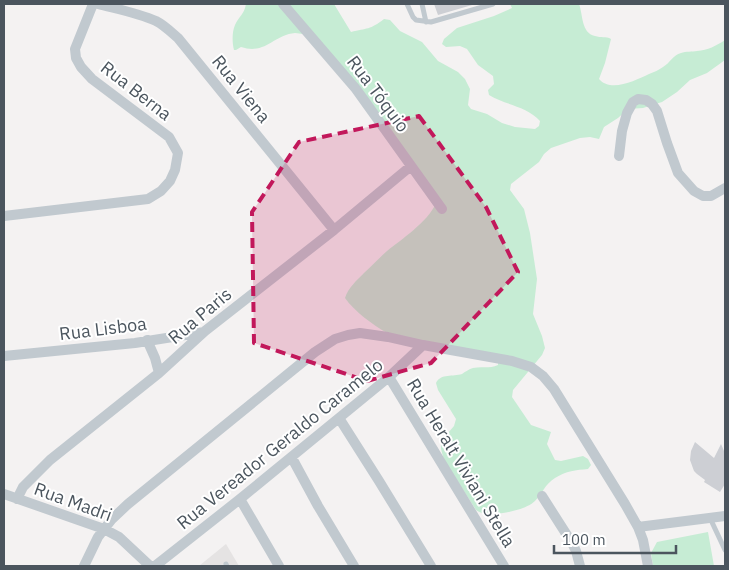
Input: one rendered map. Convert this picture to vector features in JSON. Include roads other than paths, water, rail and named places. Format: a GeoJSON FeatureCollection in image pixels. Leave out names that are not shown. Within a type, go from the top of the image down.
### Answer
{"type":"FeatureCollection","features":[{"type":"Feature","properties":{"kind":"street","name":"Rua Berna"},"geometry":{"type":"LineString","coordinates":[[4,216],[148,200],[161,191],[170,181],[175,170],[178,153],[170,137],[92,79],[76,58],[75,49],[92,4]]}},
{"type":"Feature","properties":{"kind":"street","name":"Rua Viena"},"geometry":{"type":"LineString","coordinates":[[98,4],[156,22],[178,38],[334,230]]}},
{"type":"Feature","properties":{"kind":"street","name":"Rua Tóquio"},"geometry":{"type":"LineString","coordinates":[[283,4],[356,89],[442,209]]}},
{"type":"Feature","properties":{"kind":"street"},"geometry":{"type":"LineString","coordinates":[[619,156],[622,131],[627,113],[633,102],[638,99],[646,100],[657,111],[678,173],[694,191],[703,196],[711,196],[725,188]]}},
{"type":"Feature","properties":{"kind":"street","name":"Rua Paris"},"geometry":{"type":"LineString","coordinates":[[17,499],[24,487],[50,460],[159,373],[205,331],[334,230],[411,166]]}},
{"type":"Feature","properties":{"kind":"street","name":"Rua Lisboa"},"geometry":{"type":"LineString","coordinates":[[4,356],[135,343],[205,331]]}},
{"type":"Feature","properties":{"kind":"street"},"geometry":{"type":"LineString","coordinates":[[84,566],[94,544],[104,529],[128,504],[315,352],[334,339],[360,333],[512,361],[530,367],[543,376],[554,389],[625,504],[643,540],[648,566]]}},
{"type":"Feature","properties":{"kind":"street"},"geometry":{"type":"LineString","coordinates":[[147,340],[159,373]]}},
{"type":"Feature","properties":{"kind":"street","name":"Rua Vereador Geraldo Caramelo"},"geometry":{"type":"LineString","coordinates":[[155,566],[292,458],[389,377],[423,345]]}},
{"type":"Feature","properties":{"kind":"street","name":"Rua Heralt Viviani Stella"},"geometry":{"type":"LineString","coordinates":[[389,377],[504,566]]}},
{"type":"Feature","properties":{"kind":"street"},"geometry":{"type":"LineString","coordinates":[[339,418],[431,566]]}},
{"type":"Feature","properties":{"kind":"street"},"geometry":{"type":"LineString","coordinates":[[292,458],[354,566]]}},
{"type":"Feature","properties":{"kind":"street","name":"Rua Madri"},"geometry":{"type":"LineString","coordinates":[[4,494],[104,529],[119,537],[150,566]]}},
{"type":"Feature","properties":{"kind":"street"},"geometry":{"type":"LineString","coordinates":[[542,496],[572,543],[580,566]]}},
{"type":"Feature","properties":{"kind":"street"},"geometry":{"type":"LineString","coordinates":[[240,499],[279,566]]}},
{"type":"Feature","properties":{"kind":"street"},"geometry":{"type":"LineString","coordinates":[[638,528],[725,516]]}},
{"type":"Feature","properties":{"kind":"lane"},"geometry":{"type":"LineString","coordinates":[[407,4],[416,20],[426,22],[492,4]]}},
{"type":"Feature","properties":{"kind":"lane"},"geometry":{"type":"LineString","coordinates":[[422,4],[426,22]]}},
{"type":"Feature","properties":{"kind":"lane"},"geometry":{"type":"LineString","coordinates":[[710,518],[725,550]]}}]}
